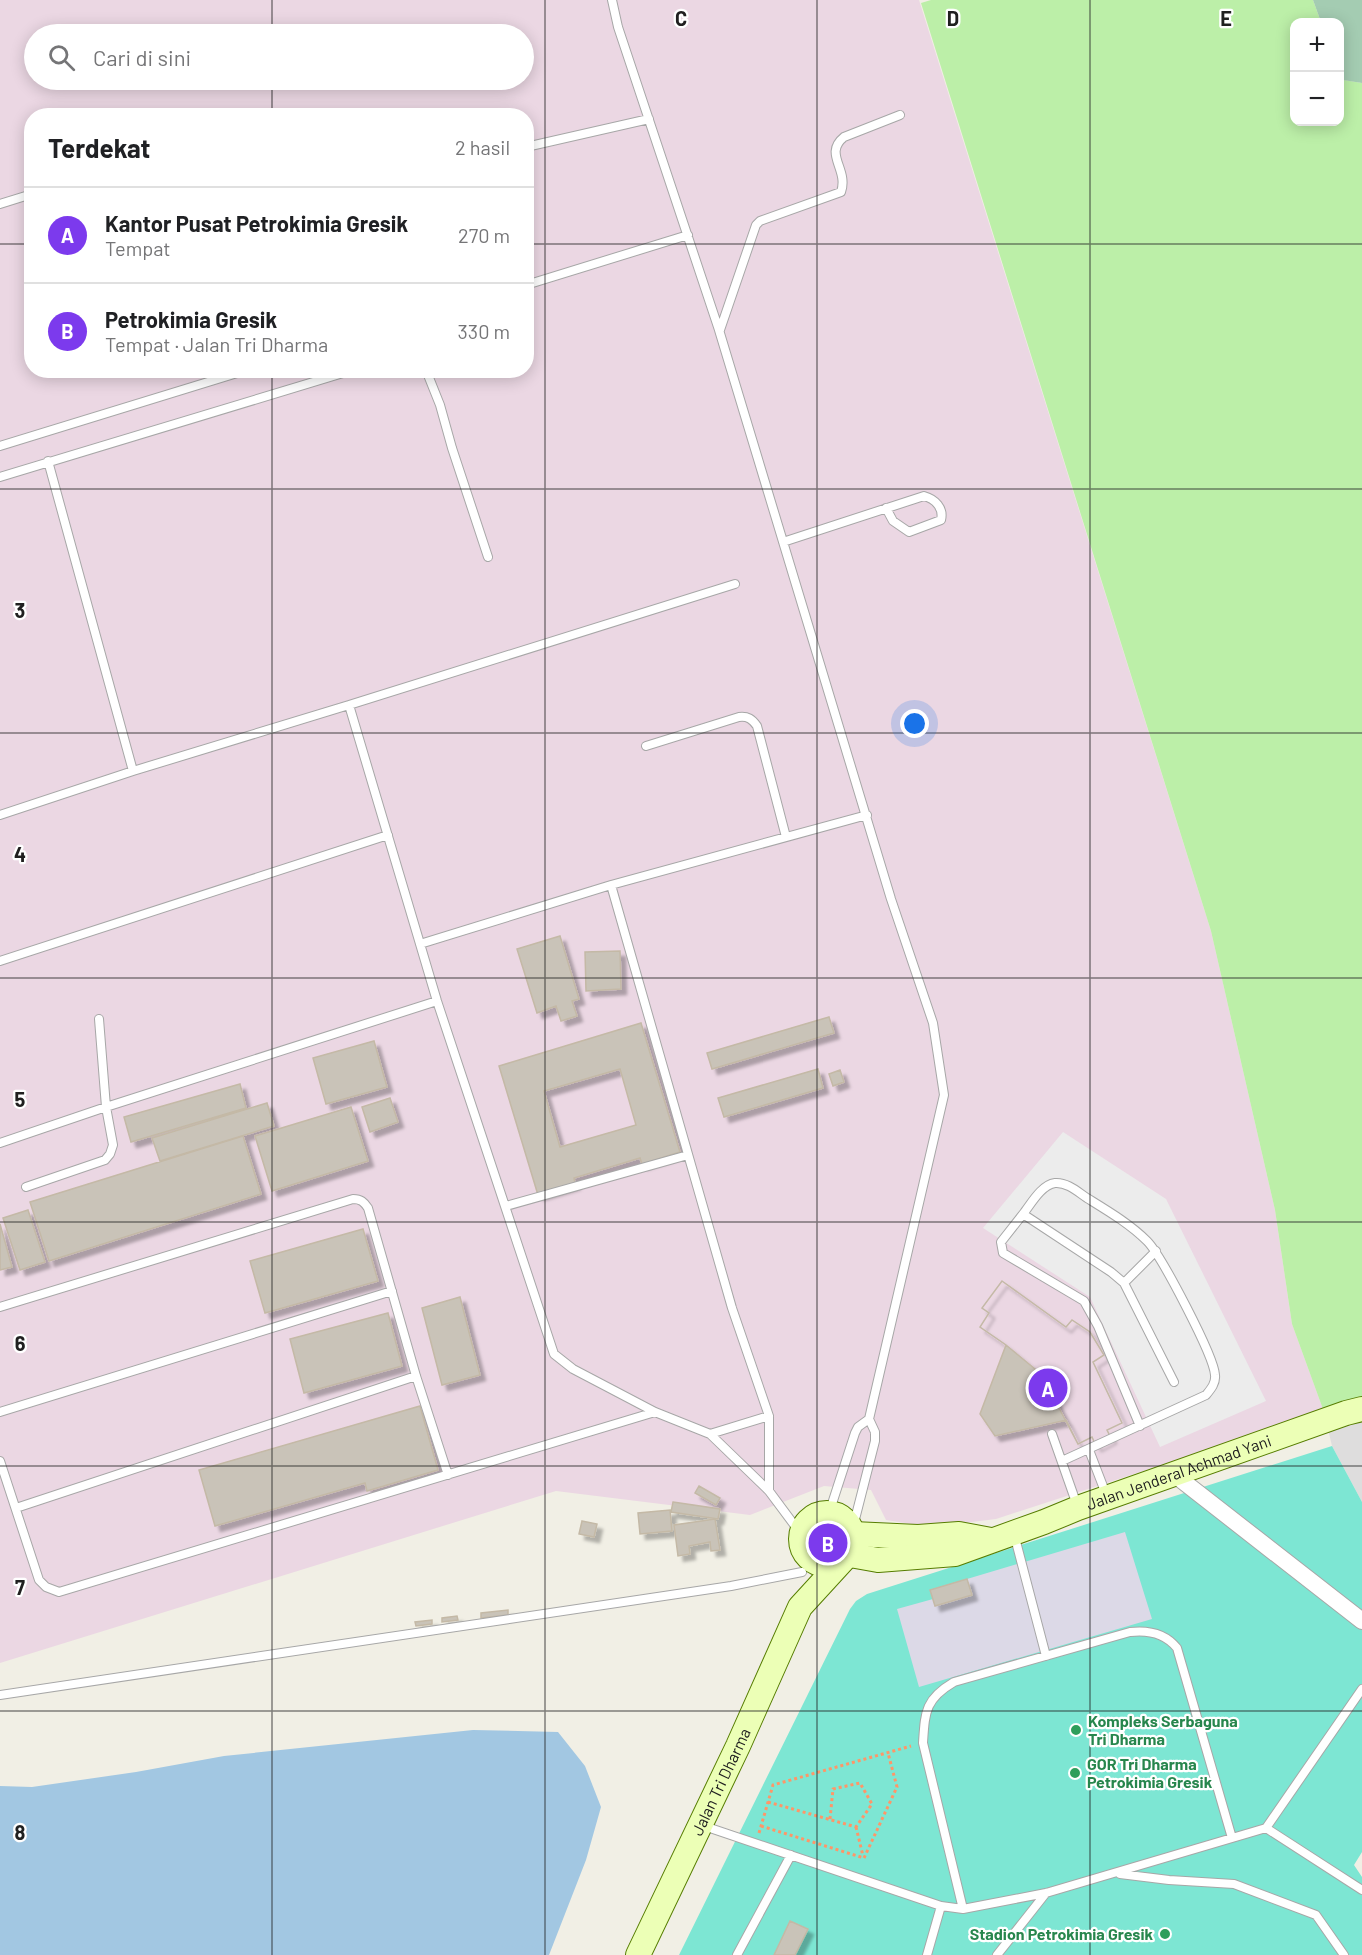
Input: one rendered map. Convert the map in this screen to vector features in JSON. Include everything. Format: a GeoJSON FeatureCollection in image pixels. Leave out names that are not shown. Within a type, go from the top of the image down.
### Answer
{"type":"FeatureCollection","features":[{"type":"Feature","properties":{"kind":"main road","name":"Jalan Jenderal Achmad Yani"},"geometry":{"type":"LineString","coordinates":[[1004,1537],[1078,1508],[1354,1411]]}},
{"type":"Feature","properties":{"kind":"main road"},"geometry":{"type":"LineString","coordinates":[[850,1545],[843,1518],[830,1513],[822,1513],[809,1521],[802,1552],[813,1562],[829,1566],[850,1545],[959,1534],[1004,1537]]}},
{"type":"Feature","properties":{"kind":"main road","name":"Jalan Tri Dharma"},"geometry":{"type":"LineString","coordinates":[[638,1955],[800,1607],[850,1545]]}},
{"type":"Feature","properties":{"kind":"main road","name":"Jalan Tri Dharma"},"geometry":{"type":"LineString","coordinates":[[800,1607],[802,1552]]}},
{"type":"Feature","properties":{"kind":"street"},"geometry":{"type":"LineString","coordinates":[[1175,1475],[1362,1621]]}},
{"type":"Feature","properties":{"kind":"lane"},"geometry":{"type":"LineString","coordinates":[[612,0],[618,27],[719,330],[891,899],[933,1023],[944,1095],[869,1419],[875,1432],[875,1441],[850,1545]]}},
{"type":"Feature","properties":{"kind":"lane"},"geometry":{"type":"LineString","coordinates":[[719,330],[753,231],[760,220],[842,192],[844,183],[835,151],[837,143],[844,137],[900,115]]}},
{"type":"Feature","properties":{"kind":"lane"},"geometry":{"type":"LineString","coordinates":[[534,145],[649,119]]}},
{"type":"Feature","properties":{"kind":"lane"},"geometry":{"type":"LineString","coordinates":[[0,204],[24,196]]}},
{"type":"Feature","properties":{"kind":"lane"},"geometry":{"type":"LineString","coordinates":[[534,283],[688,235]]}},
{"type":"Feature","properties":{"kind":"lane"},"geometry":{"type":"LineString","coordinates":[[0,446],[221,378]]}},
{"type":"Feature","properties":{"kind":"lane"},"geometry":{"type":"LineString","coordinates":[[0,477],[325,378]]}},
{"type":"Feature","properties":{"kind":"lane"},"geometry":{"type":"LineString","coordinates":[[429,378],[440,405],[488,557]]}},
{"type":"Feature","properties":{"kind":"lane"},"geometry":{"type":"LineString","coordinates":[[48,461],[133,771]]}},
{"type":"Feature","properties":{"kind":"lane"},"geometry":{"type":"LineString","coordinates":[[783,542],[826,526],[857,517],[886,508],[927,496],[939,506],[942,515],[940,520],[909,532],[893,521],[886,508]]}},
{"type":"Feature","properties":{"kind":"lane"},"geometry":{"type":"LineString","coordinates":[[0,815],[133,771],[735,584]]}},
{"type":"Feature","properties":{"kind":"lane"},"geometry":{"type":"LineString","coordinates":[[0,1695],[731,1586],[802,1552],[770,1491],[710,1434],[655,1412],[573,1369],[554,1354],[437,1001],[349,705]]}},
{"type":"Feature","properties":{"kind":"lane"},"geometry":{"type":"LineString","coordinates":[[646,746],[739,717],[748,717],[757,726],[786,837]]}},
{"type":"Feature","properties":{"kind":"lane"},"geometry":{"type":"LineString","coordinates":[[420,944],[611,885],[867,815]]}},
{"type":"Feature","properties":{"kind":"lane"},"geometry":{"type":"LineString","coordinates":[[0,961],[387,835]]}},
{"type":"Feature","properties":{"kind":"lane"},"geometry":{"type":"LineString","coordinates":[[611,885],[732,1308],[769,1416],[770,1491]]}},
{"type":"Feature","properties":{"kind":"lane"},"geometry":{"type":"LineString","coordinates":[[0,1143],[437,1001]]}},
{"type":"Feature","properties":{"kind":"lane"},"geometry":{"type":"LineString","coordinates":[[26,1187],[105,1160],[110,1154],[113,1145],[106,1107],[99,1019]]}},
{"type":"Feature","properties":{"kind":"lane"},"geometry":{"type":"LineString","coordinates":[[506,1206],[687,1155]]}},
{"type":"Feature","properties":{"kind":"lane"},"geometry":{"type":"LineString","coordinates":[[1062,1461],[1089,1450],[1206,1395],[1214,1386],[1215,1374],[1210,1358],[1156,1251],[1124,1222],[1065,1183],[1050,1184],[1043,1189],[1001,1242],[1003,1253],[1084,1300],[1098,1326],[1140,1426]]}},
{"type":"Feature","properties":{"kind":"lane"},"geometry":{"type":"LineString","coordinates":[[0,1307],[353,1198],[364,1202],[368,1208],[416,1376],[448,1474]]}},
{"type":"Feature","properties":{"kind":"lane"},"geometry":{"type":"LineString","coordinates":[[1023,1214],[1124,1283],[1174,1382]]}},
{"type":"Feature","properties":{"kind":"lane"},"geometry":{"type":"LineString","coordinates":[[1124,1283],[1156,1251]]}},
{"type":"Feature","properties":{"kind":"lane"},"geometry":{"type":"LineString","coordinates":[[0,1412],[392,1291]]}},
{"type":"Feature","properties":{"kind":"lane"},"geometry":{"type":"LineString","coordinates":[[16,1508],[416,1376]]}},
{"type":"Feature","properties":{"kind":"lane"},"geometry":{"type":"LineString","coordinates":[[0,1461],[39,1580],[46,1587],[59,1592],[655,1412]]}},
{"type":"Feature","properties":{"kind":"lane"},"geometry":{"type":"LineString","coordinates":[[710,1434],[769,1416]]}},
{"type":"Feature","properties":{"kind":"lane"},"geometry":{"type":"LineString","coordinates":[[830,1513],[855,1433],[858,1427],[869,1419]]}},
{"type":"Feature","properties":{"kind":"lane"},"geometry":{"type":"LineString","coordinates":[[1052,1434],[1078,1508]]}},
{"type":"Feature","properties":{"kind":"lane"},"geometry":{"type":"LineString","coordinates":[[1089,1450],[1108,1498]]}},
{"type":"Feature","properties":{"kind":"lane"},"geometry":{"type":"LineString","coordinates":[[1004,1537],[1046,1656]]}},
{"type":"Feature","properties":{"kind":"lane"},"geometry":{"type":"LineString","coordinates":[[963,1909],[923,1743],[929,1702],[941,1690],[954,1682],[1130,1632],[1142,1630],[1155,1633],[1173,1642],[1177,1647],[1232,1838]]}},
{"type":"Feature","properties":{"kind":"lane"},"geometry":{"type":"LineString","coordinates":[[700,1825],[941,1906],[963,1909],[1046,1893],[1266,1828],[1362,1689]]}},
{"type":"Feature","properties":{"kind":"lane"},"geometry":{"type":"LineString","coordinates":[[1266,1828],[1362,1890]]}},
{"type":"Feature","properties":{"kind":"lane"},"geometry":{"type":"LineString","coordinates":[[737,1955],[791,1855]]}},
{"type":"Feature","properties":{"kind":"lane"},"geometry":{"type":"LineString","coordinates":[[1115,1873],[1169,1880],[1234,1884],[1316,1915],[1344,1955]]}},
{"type":"Feature","properties":{"kind":"lane"},"geometry":{"type":"LineString","coordinates":[[997,1955],[1046,1893]]}},
{"type":"Feature","properties":{"kind":"lane"},"geometry":{"type":"LineString","coordinates":[[927,1955],[941,1906]]}},
{"type":"Feature","properties":{"kind":"path"},"geometry":{"type":"LineString","coordinates":[[757,1844],[774,1784],[923,1743]]}},
{"type":"Feature","properties":{"kind":"path"},"geometry":{"type":"LineString","coordinates":[[864,1858],[897,1787],[888,1753]]}},
{"type":"Feature","properties":{"kind":"path"},"geometry":{"type":"LineString","coordinates":[[830,1819],[833,1789],[860,1783],[872,1804],[856,1827],[864,1858]]}},
{"type":"Feature","properties":{"kind":"path"},"geometry":{"type":"LineString","coordinates":[[768,1802],[856,1827]]}},
{"type":"Feature","properties":{"kind":"path"},"geometry":{"type":"LineString","coordinates":[[761,1826],[864,1858]]}},
{"type":"Feature","properties":{"kind":"shaded area"},"geometry":{"type":"Polygon","coordinates":[[[0,0],[919,0],[1211,931],[1275,1210],[1292,1324],[1324,1412],[996,1519],[931,1527],[886,1520],[871,1490],[824,1486],[750,1515],[556,1491],[0,1663],[0,0]]]}},
{"type":"Feature","properties":{"kind":"shaded area"},"geometry":{"type":"Polygon","coordinates":[[[1063,1132],[1166,1199],[1266,1401],[1160,1447],[1090,1297],[983,1228],[1063,1132]]]}},
{"type":"Feature","properties":{"kind":"shaded area"},"geometry":{"type":"Polygon","coordinates":[[[1362,1406],[1362,1502],[1332,1446],[1324,1412],[1362,1406]]]}},
{"type":"Feature","properties":{"kind":"shaded area","name":"Kompleks Serbaguna Tri Dharma"},"geometry":{"type":"Polygon","coordinates":[[[1332,1446],[1362,1502],[1362,1852],[1354,1865],[1362,1877],[1362,1955],[679,1955],[856,1601],[867,1594],[1332,1446]]]}},
{"type":"Feature","properties":{"kind":"shaded area"},"geometry":{"type":"Polygon","coordinates":[[[1125,1532],[1152,1619],[919,1687],[897,1609],[933,1599],[972,1595],[967,1579],[1125,1532]]]}},
{"type":"Feature","properties":{"kind":"shaded area"},"geometry":{"type":"Polygon","coordinates":[[[473,1730],[558,1732],[585,1766],[601,1807],[586,1860],[549,1955],[0,1955],[0,1786],[32,1787],[224,1756],[473,1730]]]}},
{"type":"Feature","properties":{"kind":"green space"},"geometry":{"type":"Polygon","coordinates":[[[931,0],[1313,0],[1320,18],[1290,18],[1290,126],[1344,126],[1344,80],[1362,83],[1362,1406],[1324,1412],[1292,1324],[1275,1210],[1211,931],[921,3],[931,0]]]}},
{"type":"Feature","properties":{"kind":"green space"},"geometry":{"type":"Polygon","coordinates":[[[1313,0],[1362,0],[1362,83],[1344,80],[1344,18],[1320,18],[1313,0]]]}},
{"type":"Feature","properties":{"kind":"building"},"geometry":{"type":"Polygon","coordinates":[[[560,936],[579,999],[572,1001],[577,1016],[561,1021],[556,1006],[537,1013],[517,949],[560,936]]]}},
{"type":"Feature","properties":{"kind":"building"},"geometry":{"type":"Polygon","coordinates":[[[620,951],[621,989],[586,991],[585,952],[620,951]]]}},
{"type":"Feature","properties":{"kind":"building"},"geometry":{"type":"Polygon","coordinates":[[[829,1017],[834,1033],[712,1069],[707,1053],[829,1017]]]}},
{"type":"Feature","properties":{"kind":"building"},"geometry":{"type":"Polygon","coordinates":[[[641,1023],[680,1152],[642,1164],[640,1158],[574,1178],[575,1184],[538,1195],[499,1066],[641,1023]],[[620,1069],[544,1091],[560,1147],[636,1125],[620,1069]]]}},
{"type":"Feature","properties":{"kind":"building"},"geometry":{"type":"Polygon","coordinates":[[[374,1041],[387,1087],[326,1104],[313,1058],[374,1041]]]}},
{"type":"Feature","properties":{"kind":"building"},"geometry":{"type":"Polygon","coordinates":[[[818,1069],[823,1088],[724,1117],[718,1098],[818,1069]]]}},
{"type":"Feature","properties":{"kind":"building"},"geometry":{"type":"Polygon","coordinates":[[[840,1070],[844,1082],[833,1086],[829,1074],[840,1070]]]}},
{"type":"Feature","properties":{"kind":"building"},"geometry":{"type":"Polygon","coordinates":[[[240,1084],[246,1108],[131,1142],[124,1117],[240,1084]]]}},
{"type":"Feature","properties":{"kind":"building"},"geometry":{"type":"Polygon","coordinates":[[[390,1098],[398,1122],[370,1132],[362,1107],[390,1098]]]}},
{"type":"Feature","properties":{"kind":"building"},"geometry":{"type":"Polygon","coordinates":[[[267,1103],[274,1126],[160,1161],[152,1138],[267,1103]]]}},
{"type":"Feature","properties":{"kind":"building"},"geometry":{"type":"Polygon","coordinates":[[[351,1107],[368,1161],[272,1191],[255,1136],[351,1107]]]}},
{"type":"Feature","properties":{"kind":"building"},"geometry":{"type":"Polygon","coordinates":[[[243,1136],[261,1194],[49,1261],[30,1202],[243,1136]]]}},
{"type":"Feature","properties":{"kind":"building"},"geometry":{"type":"Polygon","coordinates":[[[28,1210],[45,1262],[20,1270],[3,1218],[28,1210]]]}},
{"type":"Feature","properties":{"kind":"building"},"geometry":{"type":"Polygon","coordinates":[[[0,1224],[12,1267],[0,1270],[0,1224]]]}},
{"type":"Feature","properties":{"kind":"building"},"geometry":{"type":"Polygon","coordinates":[[[363,1229],[378,1281],[265,1313],[250,1261],[363,1229]]]}},
{"type":"Feature","properties":{"kind":"building"},"geometry":{"type":"Polygon","coordinates":[[[1002,1281],[1066,1327],[1072,1320],[1090,1332],[1104,1355],[1093,1362],[1122,1423],[1107,1430],[1111,1438],[1096,1446],[1092,1437],[1078,1444],[1066,1420],[995,1436],[980,1414],[1006,1345],[980,1327],[989,1313],[982,1308],[1002,1281]]]}},
{"type":"Feature","properties":{"kind":"building"},"geometry":{"type":"Polygon","coordinates":[[[1002,1281],[1066,1327],[1072,1320],[1090,1332],[1104,1355],[1093,1362],[1122,1423],[1107,1430],[1111,1438],[1096,1446],[1092,1437],[1078,1444],[1041,1374],[980,1327],[989,1313],[982,1308],[1002,1281]]]}},
{"type":"Feature","properties":{"kind":"building"},"geometry":{"type":"Polygon","coordinates":[[[460,1297],[480,1375],[442,1385],[422,1308],[460,1297]]]}},
{"type":"Feature","properties":{"kind":"building"},"geometry":{"type":"Polygon","coordinates":[[[388,1313],[402,1366],[304,1393],[290,1339],[388,1313]]]}},
{"type":"Feature","properties":{"kind":"building"},"geometry":{"type":"Polygon","coordinates":[[[420,1406],[438,1470],[367,1491],[365,1483],[215,1526],[199,1470],[420,1406]]]}},
{"type":"Feature","properties":{"kind":"building"},"geometry":{"type":"Polygon","coordinates":[[[699,1486],[720,1498],[716,1505],[695,1493],[699,1486]]]}},
{"type":"Feature","properties":{"kind":"building"},"geometry":{"type":"Polygon","coordinates":[[[673,1502],[720,1509],[718,1519],[671,1512],[673,1502]]]}},
{"type":"Feature","properties":{"kind":"building"},"geometry":{"type":"Polygon","coordinates":[[[670,1510],[672,1531],[640,1534],[638,1513],[670,1510]]]}},
{"type":"Feature","properties":{"kind":"building"},"geometry":{"type":"Polygon","coordinates":[[[715,1519],[720,1550],[711,1551],[710,1542],[689,1546],[690,1554],[678,1556],[674,1525],[715,1519]]]}},
{"type":"Feature","properties":{"kind":"building"},"geometry":{"type":"Polygon","coordinates":[[[582,1521],[597,1524],[594,1537],[579,1534],[582,1521]]]}},
{"type":"Feature","properties":{"kind":"building"},"geometry":{"type":"Polygon","coordinates":[[[967,1579],[972,1595],[935,1606],[930,1590],[967,1579]]]}},
{"type":"Feature","properties":{"kind":"building"},"geometry":{"type":"Polygon","coordinates":[[[508,1610],[508,1615],[481,1618],[481,1613],[508,1610]]]}},
{"type":"Feature","properties":{"kind":"building"},"geometry":{"type":"Polygon","coordinates":[[[457,1616],[458,1620],[442,1622],[442,1618],[457,1616]]]}},
{"type":"Feature","properties":{"kind":"building"},"geometry":{"type":"Polygon","coordinates":[[[432,1620],[432,1624],[416,1626],[415,1622],[432,1620]]]}},
{"type":"Feature","properties":{"kind":"building"},"geometry":{"type":"Polygon","coordinates":[[[790,1921],[808,1929],[795,1955],[774,1955],[790,1921]]]}},
{"type":"Feature","properties":{"kind":"place","name":"Kantor Pusat Petrokimia Gresik"},"geometry":{"type":"Point","coordinates":[1048,1388]}},
{"type":"Feature","properties":{"kind":"place","name":"Petrokimia Gresik"},"geometry":{"type":"Point","coordinates":[828,1543]}},
{"type":"Feature","properties":{"kind":"place","name":"Kompleks Serbaguna Tri Dharma"},"geometry":{"type":"Point","coordinates":[1076,1730]}},
{"type":"Feature","properties":{"kind":"place","name":"GOR Tri Dharma Petrokimia Gresik"},"geometry":{"type":"Point","coordinates":[1075,1773]}},
{"type":"Feature","properties":{"kind":"place","name":"Stadion Petrokimia Gresik"},"geometry":{"type":"Point","coordinates":[1165,1934]}}]}
